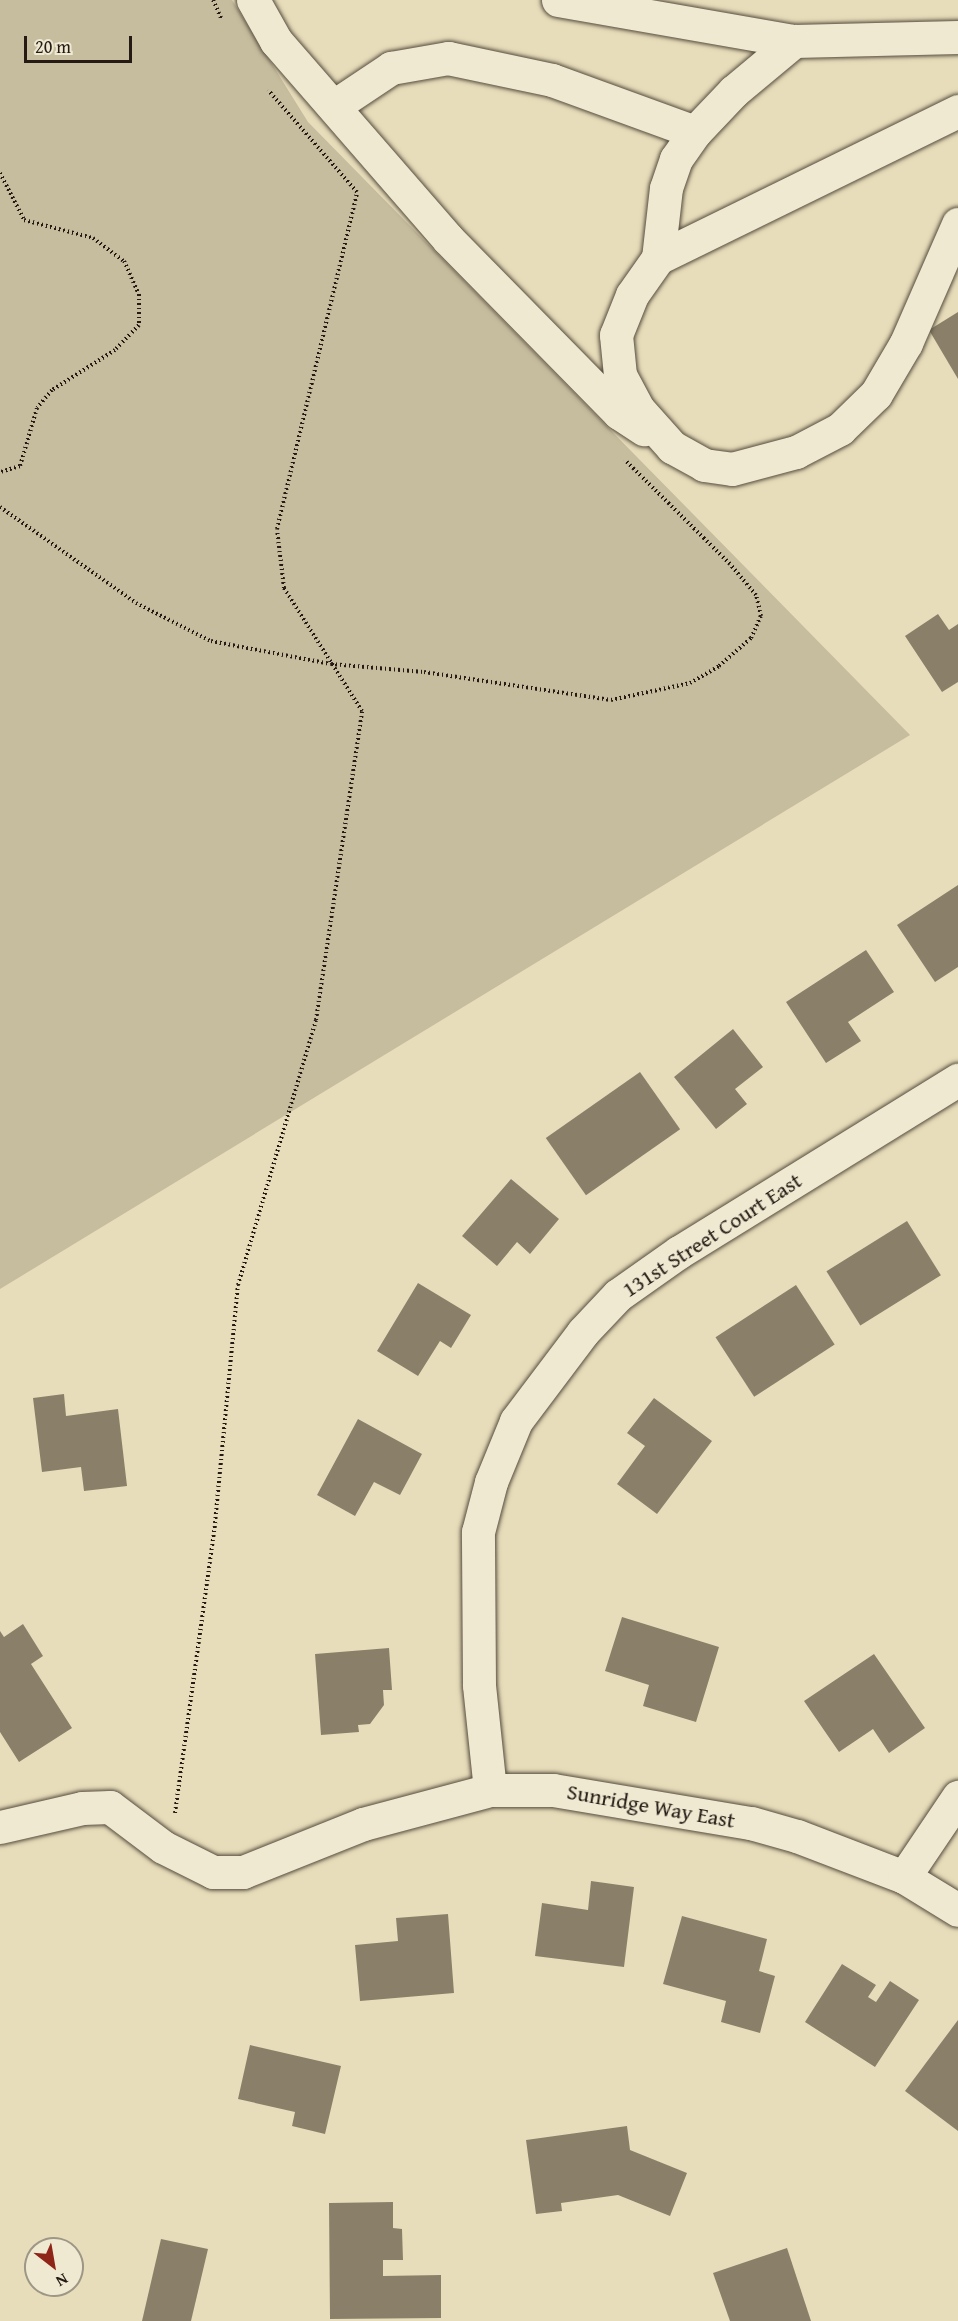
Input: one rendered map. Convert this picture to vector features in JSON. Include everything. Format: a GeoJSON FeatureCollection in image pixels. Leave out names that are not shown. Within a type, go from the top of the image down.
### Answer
{"type":"FeatureCollection","features":[{"type":"Feature","properties":{"kind":"street"},"geometry":{"type":"LineString","coordinates":[[253,0],[276,41],[447,239],[611,405],[672,447],[704,465],[732,470],[796,452],[840,429],[876,394],[906,343],[958,224]]}},
{"type":"Feature","properties":{"kind":"street"},"geometry":{"type":"LineString","coordinates":[[558,0],[794,41],[958,37]]}},
{"type":"Feature","properties":{"kind":"street"},"geometry":{"type":"LineString","coordinates":[[672,447],[639,410],[620,375],[616,335],[632,295],[658,258],[666,188],[676,159],[694,132],[734,91],[794,41]]}},
{"type":"Feature","properties":{"kind":"street"},"geometry":{"type":"LineString","coordinates":[[334,106],[391,68],[448,58],[552,80],[694,132]]}},
{"type":"Feature","properties":{"kind":"street"},"geometry":{"type":"LineString","coordinates":[[658,258],[958,111]]}},
{"type":"Feature","properties":{"kind":"street","name":"131st Street Court East"},"geometry":{"type":"LineString","coordinates":[[490,1790],[479,1685],[478,1533],[491,1482],[516,1421],[582,1332],[618,1294],[679,1252],[958,1080]]}},
{"type":"Feature","properties":{"kind":"street","name":"Sunridge Way East"},"geometry":{"type":"LineString","coordinates":[[0,1827],[82,1808],[110,1807],[166,1849],[213,1872],[243,1872],[332,1836],[490,1790],[553,1790],[751,1823],[797,1836],[904,1877],[958,1910]]}},
{"type":"Feature","properties":{"kind":"street"},"geometry":{"type":"LineString","coordinates":[[904,1877],[958,1797]]}},
{"type":"Feature","properties":{"kind":"path"},"geometry":{"type":"LineString","coordinates":[[213,0],[222,21]]}},
{"type":"Feature","properties":{"kind":"path"},"geometry":{"type":"LineString","coordinates":[[266,86],[364,199]]}},
{"type":"Feature","properties":{"kind":"path"},"geometry":{"type":"LineString","coordinates":[[0,173],[24,220],[93,238],[124,261],[139,294],[139,325],[115,350],[52,390],[37,408],[20,466],[0,472]]}},
{"type":"Feature","properties":{"kind":"path"},"geometry":{"type":"LineString","coordinates":[[166,1849],[183,1774],[215,1523],[238,1285],[316,1020],[362,711],[284,588],[277,529],[357,192]]}},
{"type":"Feature","properties":{"kind":"path"},"geometry":{"type":"LineString","coordinates":[[0,507],[136,603],[211,641],[331,664],[424,672],[611,700],[690,683],[719,666],[751,638],[761,616],[756,595],[620,454]]}},
{"type":"Feature","properties":{"kind":"shaded area"},"geometry":{"type":"Polygon","coordinates":[[[0,0],[232,0],[308,122],[910,735],[0,1289],[0,0]]]}},
{"type":"Feature","properties":{"kind":"building"},"geometry":{"type":"Polygon","coordinates":[[[958,312],[958,379],[929,330],[958,312]]]}},
{"type":"Feature","properties":{"kind":"building"},"geometry":{"type":"Polygon","coordinates":[[[938,614],[949,630],[958,624],[958,682],[942,692],[905,636],[938,614]]]}},
{"type":"Feature","properties":{"kind":"building"},"geometry":{"type":"Polygon","coordinates":[[[958,885],[958,967],[935,982],[897,925],[958,885]]]}},
{"type":"Feature","properties":{"kind":"building"},"geometry":{"type":"Polygon","coordinates":[[[866,950],[894,992],[848,1022],[861,1041],[826,1063],[786,1002],[866,950]]]}},
{"type":"Feature","properties":{"kind":"building"},"geometry":{"type":"Polygon","coordinates":[[[733,1029],[763,1067],[735,1089],[747,1104],[716,1129],[674,1077],[733,1029]]]}},
{"type":"Feature","properties":{"kind":"building"},"geometry":{"type":"Polygon","coordinates":[[[640,1072],[680,1129],[586,1195],[546,1138],[640,1072]]]}},
{"type":"Feature","properties":{"kind":"building"},"geometry":{"type":"Polygon","coordinates":[[[511,1179],[559,1219],[530,1254],[517,1242],[497,1266],[462,1236],[511,1179]]]}},
{"type":"Feature","properties":{"kind":"building"},"geometry":{"type":"Polygon","coordinates":[[[907,1221],[941,1275],[860,1326],[826,1271],[907,1221]]]}},
{"type":"Feature","properties":{"kind":"building"},"geometry":{"type":"Polygon","coordinates":[[[418,1283],[471,1315],[451,1348],[440,1341],[418,1376],[377,1351],[418,1283]]]}},
{"type":"Feature","properties":{"kind":"building"},"geometry":{"type":"Polygon","coordinates":[[[796,1285],[835,1345],[754,1397],[715,1337],[796,1285]]]}},
{"type":"Feature","properties":{"kind":"building"},"geometry":{"type":"Polygon","coordinates":[[[64,1394],[66,1416],[118,1409],[127,1486],[84,1491],[81,1467],[42,1472],[33,1398],[64,1394]]]}},
{"type":"Feature","properties":{"kind":"building"},"geometry":{"type":"Polygon","coordinates":[[[654,1398],[712,1441],[657,1514],[617,1484],[645,1446],[627,1433],[654,1398]]]}},
{"type":"Feature","properties":{"kind":"building"},"geometry":{"type":"Polygon","coordinates":[[[358,1419],[422,1454],[400,1495],[374,1482],[355,1516],[317,1495],[358,1419]]]}},
{"type":"Feature","properties":{"kind":"building"},"geometry":{"type":"Polygon","coordinates":[[[622,1617],[719,1647],[696,1722],[643,1706],[649,1685],[605,1671],[622,1617]]]}},
{"type":"Feature","properties":{"kind":"building"},"geometry":{"type":"Polygon","coordinates":[[[23,1624],[43,1656],[31,1664],[72,1728],[19,1762],[0,1732],[0,1631],[4,1637],[23,1624]]]}},
{"type":"Feature","properties":{"kind":"building"},"geometry":{"type":"Polygon","coordinates":[[[389,1648],[392,1690],[383,1690],[384,1705],[370,1724],[358,1725],[359,1732],[321,1735],[315,1654],[389,1648]]]}},
{"type":"Feature","properties":{"kind":"building"},"geometry":{"type":"Polygon","coordinates":[[[874,1654],[925,1728],[889,1753],[873,1729],[839,1752],[804,1701],[874,1654]]]}},
{"type":"Feature","properties":{"kind":"building"},"geometry":{"type":"Polygon","coordinates":[[[591,1881],[634,1887],[624,1967],[535,1956],[542,1903],[588,1910],[591,1881]]]}},
{"type":"Feature","properties":{"kind":"building"},"geometry":{"type":"Polygon","coordinates":[[[448,1914],[454,1993],[360,2001],[355,1945],[398,1941],[396,1918],[448,1914]]]}},
{"type":"Feature","properties":{"kind":"building"},"geometry":{"type":"Polygon","coordinates":[[[682,1916],[767,1939],[759,1971],[775,1976],[760,2033],[721,2022],[726,2001],[663,1984],[682,1916]]]}},
{"type":"Feature","properties":{"kind":"building"},"geometry":{"type":"Polygon","coordinates":[[[842,1964],[876,1985],[868,1997],[876,2002],[890,1981],[919,2000],[875,2067],[805,2022],[842,1964]]]}},
{"type":"Feature","properties":{"kind":"building"},"geometry":{"type":"Polygon","coordinates":[[[958,2020],[958,2131],[905,2091],[958,2020]]]}},
{"type":"Feature","properties":{"kind":"building"},"geometry":{"type":"Polygon","coordinates":[[[250,2045],[341,2066],[325,2134],[292,2126],[295,2112],[238,2099],[250,2045]]]}},
{"type":"Feature","properties":{"kind":"building"},"geometry":{"type":"Polygon","coordinates":[[[627,2126],[630,2150],[687,2173],[670,2216],[618,2195],[561,2203],[562,2211],[536,2214],[526,2140],[627,2126]]]}},
{"type":"Feature","properties":{"kind":"building"},"geometry":{"type":"Polygon","coordinates":[[[393,2202],[393,2228],[402,2229],[403,2260],[383,2260],[383,2276],[441,2275],[441,2318],[330,2319],[329,2203],[393,2202]]]}},
{"type":"Feature","properties":{"kind":"building"},"geometry":{"type":"Polygon","coordinates":[[[161,2239],[208,2249],[191,2321],[142,2321],[161,2239]]]}},
{"type":"Feature","properties":{"kind":"building"},"geometry":{"type":"Polygon","coordinates":[[[787,2248],[811,2321],[730,2321],[713,2273],[787,2248]]]}}]}
